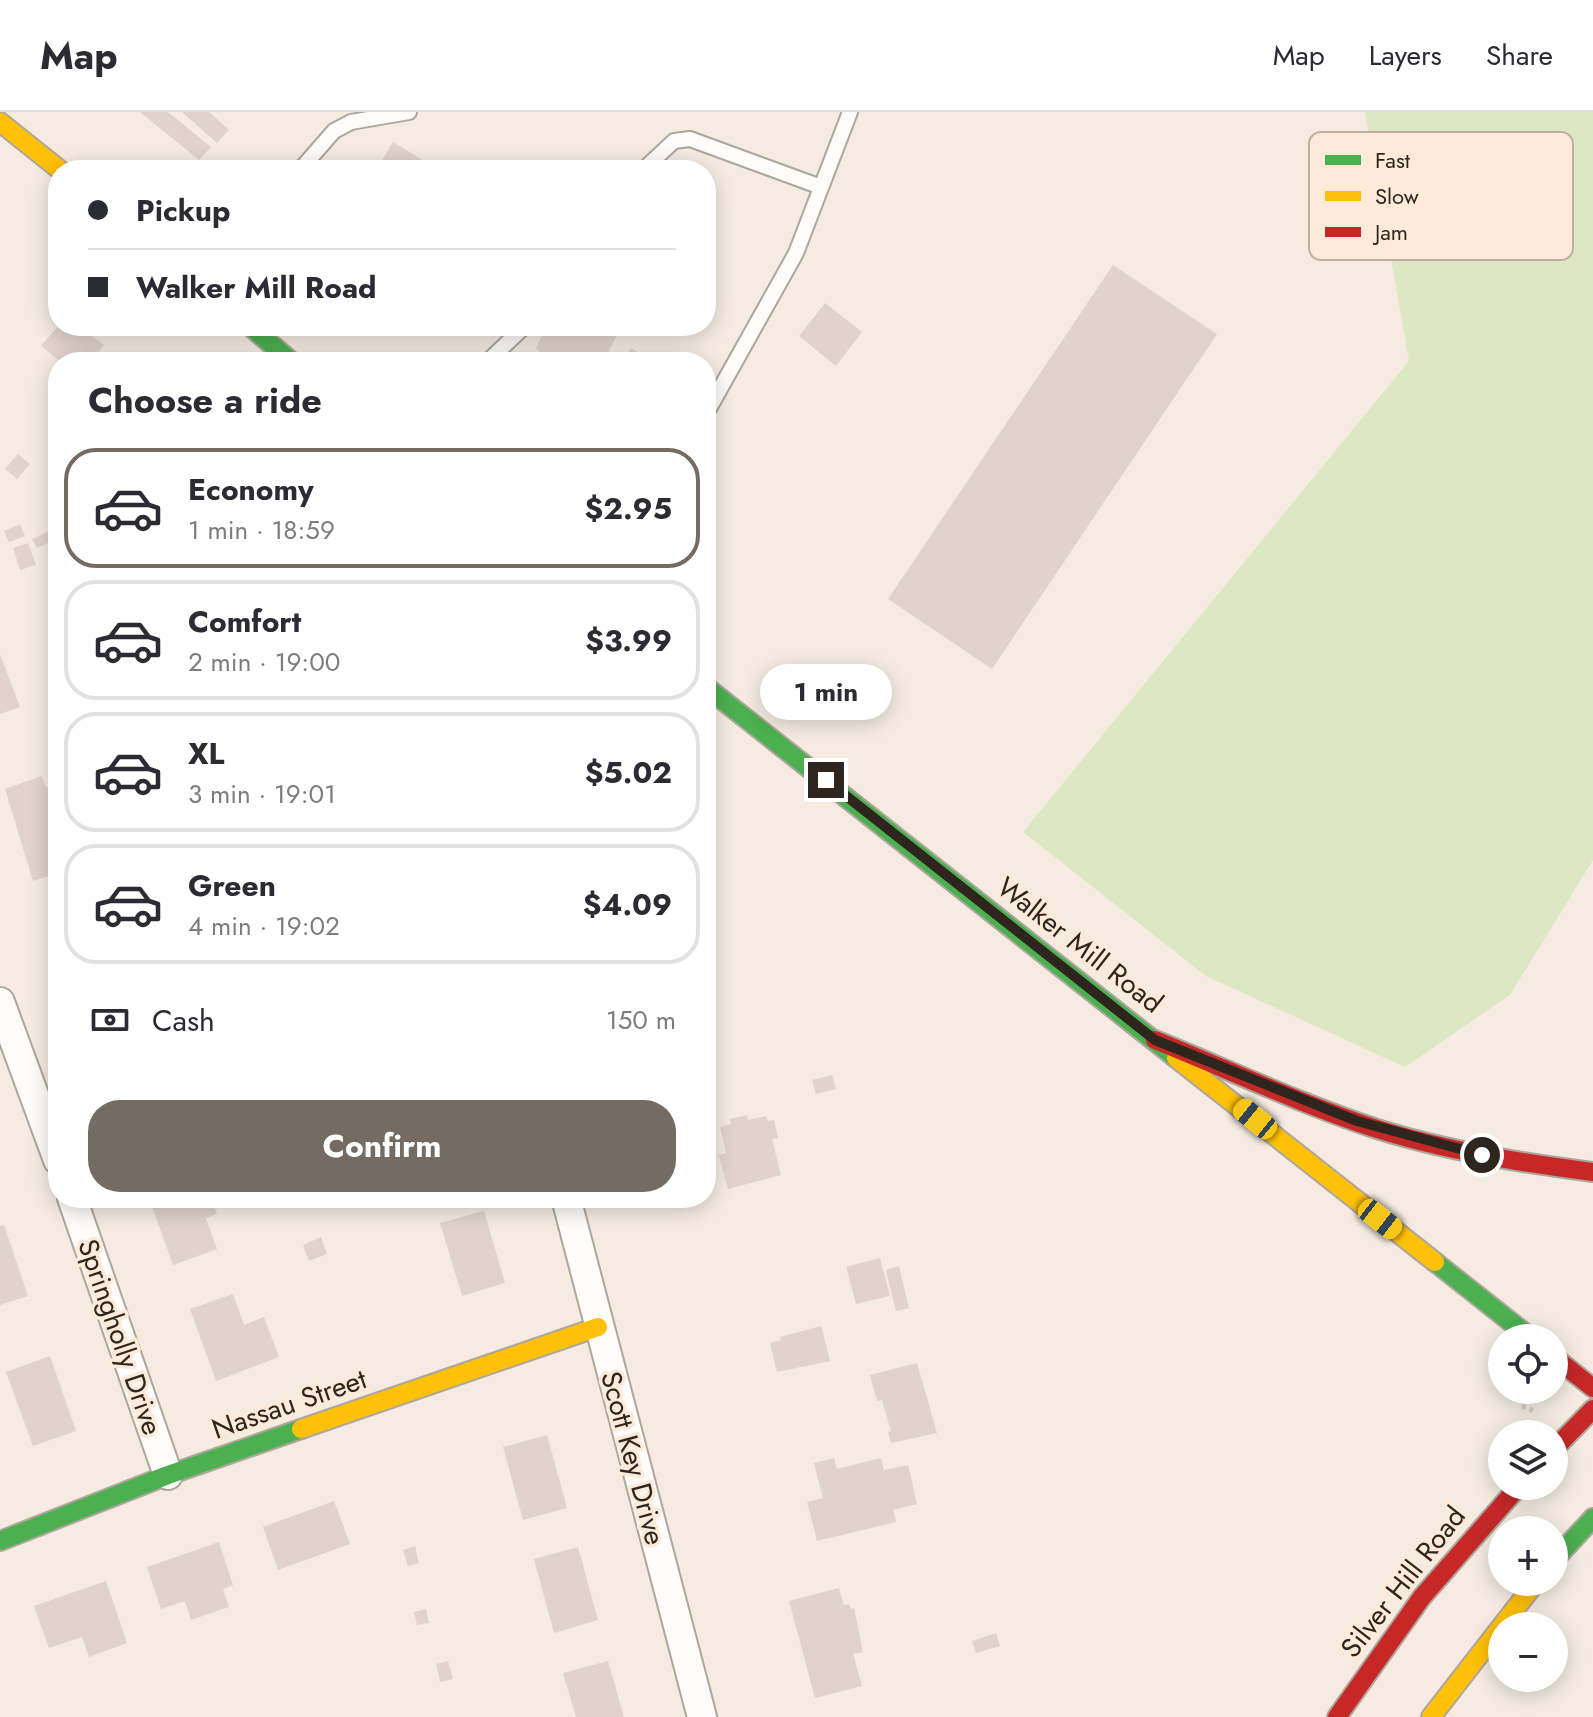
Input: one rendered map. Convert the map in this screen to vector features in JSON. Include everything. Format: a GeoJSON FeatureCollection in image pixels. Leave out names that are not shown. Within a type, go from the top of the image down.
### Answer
{"type":"FeatureCollection","features":[{"type":"Feature","properties":{"kind":"street"},"geometry":{"type":"LineString","coordinates":[[0,122],[48,160]]}},
{"type":"Feature","properties":{"kind":"street"},"geometry":{"type":"LineString","coordinates":[[262,336],[280,352]]}},
{"type":"Feature","properties":{"kind":"street","name":"Walker Mill Road"},"geometry":{"type":"LineString","coordinates":[[716,695],[1513,1324]]}},
{"type":"Feature","properties":{"kind":"street"},"geometry":{"type":"LineString","coordinates":[[0,1002],[48,1133]]}},
{"type":"Feature","properties":{"kind":"street"},"geometry":{"type":"LineString","coordinates":[[1155,1040],[1357,1121],[1411,1138],[1482,1155],[1593,1172]]}},
{"type":"Feature","properties":{"kind":"street","name":"Springholly Drive"},"geometry":{"type":"LineString","coordinates":[[75,1208],[168,1475]]}},
{"type":"Feature","properties":{"kind":"street","name":"Scott Key Drive"},"geometry":{"type":"LineString","coordinates":[[568,1208],[702,1717]]}},
{"type":"Feature","properties":{"kind":"street","name":"Nassau Street"},"geometry":{"type":"LineString","coordinates":[[0,1541],[168,1475],[598,1327]]}},
{"type":"Feature","properties":{"kind":"street"},"geometry":{"type":"LineString","coordinates":[[1568,1368],[1593,1388]]}},
{"type":"Feature","properties":{"kind":"street"},"geometry":{"type":"LineString","coordinates":[[1568,1435],[1593,1409]]}},
{"type":"Feature","properties":{"kind":"street","name":"Silver Hill Road"},"geometry":{"type":"LineString","coordinates":[[1337,1717],[1415,1605],[1506,1500]]}},
{"type":"Feature","properties":{"kind":"street"},"geometry":{"type":"LineString","coordinates":[[1568,1545],[1593,1518]]}},
{"type":"Feature","properties":{"kind":"street"},"geometry":{"type":"LineString","coordinates":[[1431,1717],[1525,1596]]}},
{"type":"Feature","properties":{"kind":"lane"},"geometry":{"type":"LineString","coordinates":[[309,160],[350,117],[409,112]]}},
{"type":"Feature","properties":{"kind":"lane"},"geometry":{"type":"LineString","coordinates":[[716,396],[796,253],[850,112]]}},
{"type":"Feature","properties":{"kind":"lane"},"geometry":{"type":"LineString","coordinates":[[654,160],[674,141],[690,139],[821,187]]}},
{"type":"Feature","properties":{"kind":"lane"},"geometry":{"type":"LineString","coordinates":[[498,352],[514,336]]}},
{"type":"Feature","properties":{"kind":"path"},"geometry":{"type":"LineString","coordinates":[[1522,1406],[1537,1412]]}},
{"type":"Feature","properties":{"kind":"green space"},"geometry":{"type":"Polygon","coordinates":[[[1365,112],[1593,112],[1593,860],[1510,995],[1405,1067],[1206,976],[1023,832],[1409,361],[1391,260],[1573,260],[1573,132],[1369,132],[1365,112]]]}},
{"type":"Feature","properties":{"kind":"building"},"geometry":{"type":"Polygon","coordinates":[[[140,112],[168,112],[211,147],[199,160],[140,112]]]}},
{"type":"Feature","properties":{"kind":"building"},"geometry":{"type":"Polygon","coordinates":[[[182,112],[209,112],[229,130],[217,143],[182,112]]]}},
{"type":"Feature","properties":{"kind":"building"},"geometry":{"type":"Polygon","coordinates":[[[393,142],[423,160],[382,160],[393,142]]]}},
{"type":"Feature","properties":{"kind":"building"},"geometry":{"type":"Polygon","coordinates":[[[1113,265],[1217,334],[992,669],[888,599],[1113,265]]]}},
{"type":"Feature","properties":{"kind":"building"},"geometry":{"type":"Polygon","coordinates":[[[825,303],[862,332],[836,366],[799,336],[825,303]]]}},
{"type":"Feature","properties":{"kind":"building"},"geometry":{"type":"Polygon","coordinates":[[[50,336],[92,336],[104,345],[99,352],[48,352],[41,346],[50,336]]]}},
{"type":"Feature","properties":{"kind":"building"},"geometry":{"type":"Polygon","coordinates":[[[541,336],[616,336],[609,352],[540,352],[536,348],[541,336]]]}},
{"type":"Feature","properties":{"kind":"building"},"geometry":{"type":"Polygon","coordinates":[[[18,454],[30,464],[17,479],[5,469],[18,454]]]}},
{"type":"Feature","properties":{"kind":"building"},"geometry":{"type":"Polygon","coordinates":[[[20,524],[25,536],[9,542],[4,531],[20,524]]]}},
{"type":"Feature","properties":{"kind":"building"},"geometry":{"type":"Polygon","coordinates":[[[48,531],[48,543],[37,548],[32,539],[48,531]]]}},
{"type":"Feature","properties":{"kind":"building"},"geometry":{"type":"Polygon","coordinates":[[[28,543],[36,565],[20,570],[13,548],[28,543]]]}},
{"type":"Feature","properties":{"kind":"building"},"geometry":{"type":"Polygon","coordinates":[[[0,654],[20,707],[0,714],[0,654]]]}},
{"type":"Feature","properties":{"kind":"building"},"geometry":{"type":"Polygon","coordinates":[[[42,776],[48,787],[48,876],[33,881],[5,789],[42,776]]]}},
{"type":"Feature","properties":{"kind":"building"},"geometry":{"type":"Polygon","coordinates":[[[832,1075],[836,1089],[816,1094],[812,1080],[832,1075]]]}},
{"type":"Feature","properties":{"kind":"building"},"geometry":{"type":"Polygon","coordinates":[[[747,1115],[748,1120],[766,1116],[768,1121],[774,1120],[778,1138],[772,1139],[781,1175],[728,1189],[719,1155],[726,1153],[720,1127],[731,1124],[730,1119],[747,1115]]]}},
{"type":"Feature","properties":{"kind":"building"},"geometry":{"type":"Polygon","coordinates":[[[153,1208],[215,1208],[217,1214],[206,1218],[217,1249],[173,1265],[153,1208]]]}},
{"type":"Feature","properties":{"kind":"building"},"geometry":{"type":"Polygon","coordinates":[[[484,1211],[505,1283],[462,1296],[440,1223],[484,1211]]]}},
{"type":"Feature","properties":{"kind":"building"},"geometry":{"type":"Polygon","coordinates":[[[4,1225],[28,1296],[0,1305],[0,1226],[4,1225]]]}},
{"type":"Feature","properties":{"kind":"building"},"geometry":{"type":"Polygon","coordinates":[[[321,1237],[327,1254],[309,1261],[303,1245],[321,1237]]]}},
{"type":"Feature","properties":{"kind":"building"},"geometry":{"type":"Polygon","coordinates":[[[880,1258],[890,1296],[856,1304],[846,1267],[880,1258]]]}},
{"type":"Feature","properties":{"kind":"building"},"geometry":{"type":"Polygon","coordinates":[[[899,1266],[909,1308],[896,1311],[886,1270],[899,1266]]]}},
{"type":"Feature","properties":{"kind":"building"},"geometry":{"type":"Polygon","coordinates":[[[233,1294],[244,1325],[264,1317],[279,1357],[216,1381],[190,1309],[233,1294]]]}},
{"type":"Feature","properties":{"kind":"building"},"geometry":{"type":"Polygon","coordinates":[[[821,1326],[830,1361],[777,1372],[770,1343],[781,1340],[780,1337],[821,1326]]]}},
{"type":"Feature","properties":{"kind":"building"},"geometry":{"type":"Polygon","coordinates":[[[50,1356],[76,1431],[33,1446],[6,1372],[50,1356]]]}},
{"type":"Feature","properties":{"kind":"building"},"geometry":{"type":"Polygon","coordinates":[[[917,1363],[937,1433],[891,1443],[888,1432],[891,1431],[882,1400],[877,1401],[870,1375],[917,1363]]]}},
{"type":"Feature","properties":{"kind":"building"},"geometry":{"type":"Polygon","coordinates":[[[547,1435],[567,1508],[523,1520],[503,1447],[547,1435]]]}},
{"type":"Feature","properties":{"kind":"building"},"geometry":{"type":"Polygon","coordinates":[[[834,1458],[837,1469],[881,1458],[884,1470],[908,1465],[917,1504],[893,1510],[896,1522],[817,1541],[807,1502],[823,1498],[814,1463],[834,1458]]]}},
{"type":"Feature","properties":{"kind":"building"},"geometry":{"type":"Polygon","coordinates":[[[334,1501],[350,1544],[278,1570],[263,1527],[334,1501]]]}},
{"type":"Feature","properties":{"kind":"building"},"geometry":{"type":"Polygon","coordinates":[[[219,1542],[233,1585],[223,1589],[229,1607],[191,1620],[185,1601],[161,1609],[147,1567],[219,1542]]]}},
{"type":"Feature","properties":{"kind":"building"},"geometry":{"type":"Polygon","coordinates":[[[415,1546],[419,1563],[408,1566],[403,1550],[415,1546]]]}},
{"type":"Feature","properties":{"kind":"building"},"geometry":{"type":"Polygon","coordinates":[[[578,1547],[598,1620],[554,1633],[534,1559],[578,1547]]]}},
{"type":"Feature","properties":{"kind":"building"},"geometry":{"type":"Polygon","coordinates":[[[106,1581],[127,1643],[89,1657],[82,1637],[49,1648],[34,1606],[106,1581]]]}},
{"type":"Feature","properties":{"kind":"building"},"geometry":{"type":"Polygon","coordinates":[[[839,1588],[844,1605],[854,1608],[863,1652],[853,1654],[862,1686],[815,1698],[789,1601],[839,1588]]]}},
{"type":"Feature","properties":{"kind":"building"},"geometry":{"type":"Polygon","coordinates":[[[426,1609],[429,1623],[417,1625],[414,1612],[426,1609]]]}},
{"type":"Feature","properties":{"kind":"building"},"geometry":{"type":"Polygon","coordinates":[[[996,1633],[1000,1646],[976,1653],[972,1641],[996,1633]]]}},
{"type":"Feature","properties":{"kind":"building"},"geometry":{"type":"Polygon","coordinates":[[[448,1661],[453,1679],[440,1682],[436,1664],[448,1661]]]}},
{"type":"Feature","properties":{"kind":"building"},"geometry":{"type":"Polygon","coordinates":[[[608,1661],[624,1717],[576,1717],[563,1673],[608,1661]]]}},
{"type":"Feature","properties":{"kind":"traffic: fast"},"geometry":{"type":"LineString","coordinates":[[262,336],[280,352]]}},
{"type":"Feature","properties":{"kind":"traffic: fast"},"geometry":{"type":"LineString","coordinates":[[716,695],[1176,1058]]}},
{"type":"Feature","properties":{"kind":"traffic: fast"},"geometry":{"type":"LineString","coordinates":[[1435,1262],[1513,1324]]}},
{"type":"Feature","properties":{"kind":"traffic: fast"},"geometry":{"type":"LineString","coordinates":[[0,1541],[168,1475],[301,1429]]}},
{"type":"Feature","properties":{"kind":"traffic: fast"},"geometry":{"type":"LineString","coordinates":[[1568,1545],[1593,1518]]}},
{"type":"Feature","properties":{"kind":"traffic: slow"},"geometry":{"type":"LineString","coordinates":[[0,122],[48,160]]}},
{"type":"Feature","properties":{"kind":"traffic: slow"},"geometry":{"type":"LineString","coordinates":[[1176,1058],[1435,1262]]}},
{"type":"Feature","properties":{"kind":"traffic: slow"},"geometry":{"type":"LineString","coordinates":[[301,1429],[598,1327]]}},
{"type":"Feature","properties":{"kind":"traffic: slow"},"geometry":{"type":"LineString","coordinates":[[1431,1717],[1525,1596]]}},
{"type":"Feature","properties":{"kind":"traffic: jam"},"geometry":{"type":"LineString","coordinates":[[1155,1040],[1293,1098],[1377,1129],[1484,1155],[1593,1172]]}},
{"type":"Feature","properties":{"kind":"traffic: jam"},"geometry":{"type":"LineString","coordinates":[[1568,1368],[1593,1388]]}},
{"type":"Feature","properties":{"kind":"traffic: jam"},"geometry":{"type":"LineString","coordinates":[[1568,1435],[1593,1409]]}},
{"type":"Feature","properties":{"kind":"traffic: jam"},"geometry":{"type":"LineString","coordinates":[[1337,1717],[1422,1597],[1507,1500]]}},
{"type":"Feature","properties":{"kind":"route"},"geometry":{"type":"LineString","coordinates":[[826,780],[1155,1040],[1357,1121],[1482,1155]]}}]}
